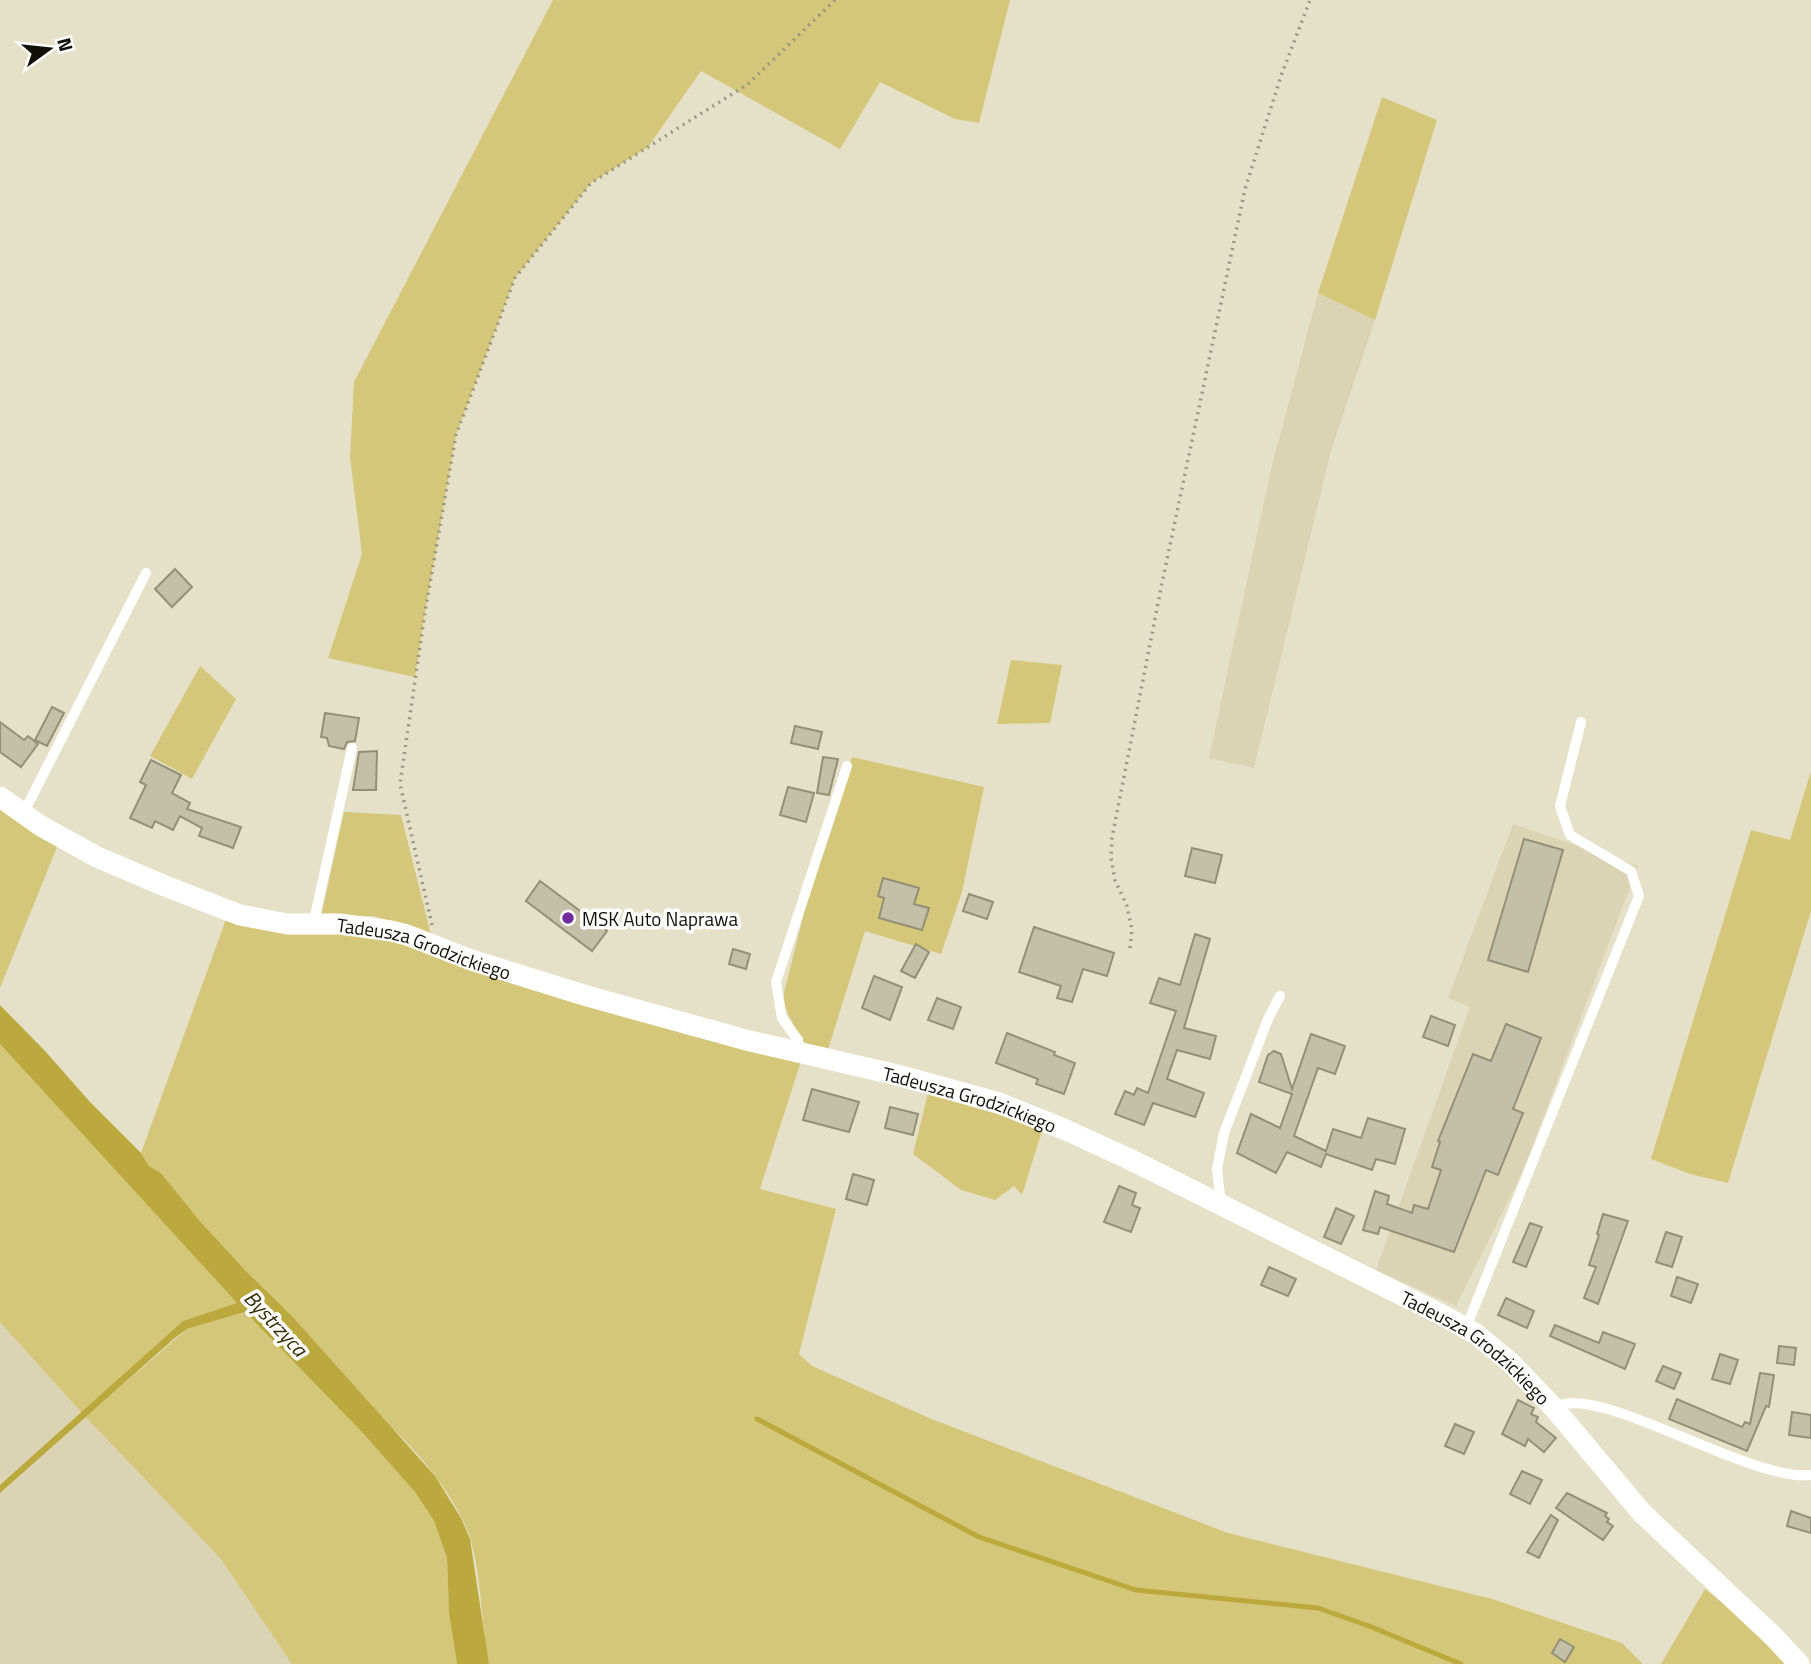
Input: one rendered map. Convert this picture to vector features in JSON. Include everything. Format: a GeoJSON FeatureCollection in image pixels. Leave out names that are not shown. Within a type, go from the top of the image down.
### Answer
{"type":"FeatureCollection","features":[{"type":"Feature","properties":{"kind":"street","name":"Tadeusza Grodzickiego"},"geometry":{"type":"LineString","coordinates":[[0,797],[23,814],[97,857],[207,903],[264,921],[340,924],[407,935],[437,948],[550,986],[999,1103],[1104,1147],[1466,1328],[1498,1351],[1554,1408],[1642,1513],[1773,1636],[1799,1664]]}},
{"type":"Feature","properties":{"kind":"lane"},"geometry":{"type":"LineString","coordinates":[[23,814],[146,573]]}},
{"type":"Feature","properties":{"kind":"lane"},"geometry":{"type":"LineString","coordinates":[[1466,1328],[1639,896],[1631,871],[1570,835],[1560,806],[1581,722]]}},
{"type":"Feature","properties":{"kind":"lane"},"geometry":{"type":"LineString","coordinates":[[313,925],[352,748]]}},
{"type":"Feature","properties":{"kind":"lane"},"geometry":{"type":"LineString","coordinates":[[800,1053],[798,1040],[782,1018],[776,982],[847,766]]}},
{"type":"Feature","properties":{"kind":"lane"},"geometry":{"type":"LineString","coordinates":[[1221,1206],[1222,1192],[1217,1168],[1224,1133],[1268,1018],[1280,996]]}},
{"type":"Feature","properties":{"kind":"lane"},"geometry":{"type":"LineString","coordinates":[[1554,1408],[1562,1403],[1578,1402],[1641,1419],[1754,1467],[1779,1474],[1811,1475]]}},
{"type":"Feature","properties":{"kind":"path"},"geometry":{"type":"LineString","coordinates":[[437,948],[400,784],[425,612],[456,435],[515,278],[591,183],[748,83],[835,0]]}},
{"type":"Feature","properties":{"kind":"path"},"geometry":{"type":"LineString","coordinates":[[1130,948],[1132,930],[1127,906],[1115,880],[1111,858],[1112,838],[1245,189],[1281,76],[1310,0]]}},
{"type":"Feature","properties":{"kind":"shaded area"},"geometry":{"type":"Polygon","coordinates":[[[553,0],[1010,0],[979,123],[955,119],[880,82],[840,149],[701,71],[648,147],[591,183],[515,278],[456,435],[415,677],[328,658],[362,554],[350,457],[354,382],[553,0]]]}},
{"type":"Feature","properties":{"kind":"shaded area"},"geometry":{"type":"Polygon","coordinates":[[[1382,97],[1437,120],[1375,320],[1318,293],[1382,97]]]}},
{"type":"Feature","properties":{"kind":"shaded area"},"geometry":{"type":"Polygon","coordinates":[[[1318,293],[1375,320],[1331,451],[1254,768],[1209,758],[1271,469],[1318,293]]]}},
{"type":"Feature","properties":{"kind":"shaded area"},"geometry":{"type":"Polygon","coordinates":[[[1011,660],[1062,665],[1050,723],[997,724],[1011,660]]]}},
{"type":"Feature","properties":{"kind":"shaded area"},"geometry":{"type":"Polygon","coordinates":[[[200,666],[236,699],[192,779],[150,756],[200,666]]]}},
{"type":"Feature","properties":{"kind":"shaded area"},"geometry":{"type":"Polygon","coordinates":[[[852,757],[984,787],[962,892],[941,954],[865,931],[827,1053],[804,1047],[782,1001],[804,913],[852,757]]]}},
{"type":"Feature","properties":{"kind":"shaded area"},"geometry":{"type":"Polygon","coordinates":[[[1811,771],[1811,911],[1728,1183],[1690,1174],[1651,1159],[1751,830],[1790,840],[1811,771]]]}},
{"type":"Feature","properties":{"kind":"shaded area"},"geometry":{"type":"Polygon","coordinates":[[[0,791],[61,837],[0,988],[0,791]]]}},
{"type":"Feature","properties":{"kind":"shaded area"},"geometry":{"type":"Polygon","coordinates":[[[344,812],[401,815],[431,935],[374,916],[321,917],[344,812]]]}},
{"type":"Feature","properties":{"kind":"shaded area"},"geometry":{"type":"Polygon","coordinates":[[[1513,824],[1638,866],[1523,1171],[1456,1306],[1376,1270],[1470,1007],[1448,998],[1513,824]]]}},
{"type":"Feature","properties":{"kind":"shaded area"},"geometry":{"type":"Polygon","coordinates":[[[229,911],[340,924],[801,1061],[760,1189],[836,1209],[799,1354],[812,1366],[929,1418],[1228,1533],[1492,1599],[1622,1643],[1643,1664],[489,1664],[471,1541],[458,1510],[438,1480],[293,1317],[199,1220],[161,1173],[149,1166],[141,1153],[229,911]]]}},
{"type":"Feature","properties":{"kind":"shaded area"},"geometry":{"type":"Polygon","coordinates":[[[0,1044],[238,1304],[183,1321],[82,1413],[0,1322],[0,1044]]]}},
{"type":"Feature","properties":{"kind":"shaded area"},"geometry":{"type":"Polygon","coordinates":[[[928,1093],[1043,1128],[1022,1195],[1014,1186],[995,1200],[961,1190],[913,1154],[928,1093]]]}},
{"type":"Feature","properties":{"kind":"shaded area"},"geometry":{"type":"Polygon","coordinates":[[[0,1214],[138,1370],[381,1664],[0,1664],[0,1214]]]}},
{"type":"Feature","properties":{"kind":"shaded area"},"geometry":{"type":"Polygon","coordinates":[[[245,1312],[360,1430],[415,1492],[434,1521],[447,1558],[449,1613],[457,1664],[292,1664],[221,1559],[86,1417],[187,1329],[245,1312]]]}},
{"type":"Feature","properties":{"kind":"shaded area"},"geometry":{"type":"Polygon","coordinates":[[[1705,1589],[1799,1664],[1661,1664],[1705,1589]]]}},
{"type":"Feature","properties":{"kind":"water","name":"Bystrzyca"},"geometry":{"type":"Polygon","coordinates":[[[0,1005],[141,1153],[149,1166],[161,1173],[199,1220],[293,1317],[435,1476],[461,1518],[470,1539],[489,1664],[457,1664],[449,1613],[447,1558],[434,1521],[415,1492],[360,1430],[245,1312],[187,1329],[176,1337],[0,1493],[0,1485],[183,1321],[237,1303],[0,1044],[0,1005]]]}},
{"type":"Feature","properties":{"kind":"building"},"geometry":{"type":"Polygon","coordinates":[[[175,569],[192,587],[172,607],[155,589],[175,569]]]}},
{"type":"Feature","properties":{"kind":"building"},"geometry":{"type":"Polygon","coordinates":[[[52,707],[64,713],[47,746],[35,740],[52,707]]]}},
{"type":"Feature","properties":{"kind":"building"},"geometry":{"type":"Polygon","coordinates":[[[325,713],[359,718],[355,741],[347,742],[344,749],[329,746],[327,738],[321,737],[325,713]]]}},
{"type":"Feature","properties":{"kind":"building"},"geometry":{"type":"Polygon","coordinates":[[[0,722],[24,740],[28,736],[38,744],[21,767],[0,752],[0,722]]]}},
{"type":"Feature","properties":{"kind":"building"},"geometry":{"type":"Polygon","coordinates":[[[795,726],[822,732],[818,749],[791,743],[795,726]]]}},
{"type":"Feature","properties":{"kind":"building"},"geometry":{"type":"Polygon","coordinates":[[[377,751],[376,790],[353,790],[359,752],[377,751]]]}},
{"type":"Feature","properties":{"kind":"building"},"geometry":{"type":"Polygon","coordinates":[[[823,757],[838,759],[829,795],[817,793],[823,757]]]}},
{"type":"Feature","properties":{"kind":"building"},"geometry":{"type":"Polygon","coordinates":[[[151,760],[181,775],[172,793],[190,803],[187,809],[241,827],[233,848],[199,836],[202,828],[180,816],[173,830],[155,821],[152,828],[130,818],[146,785],[140,782],[151,760]]]}},
{"type":"Feature","properties":{"kind":"building"},"geometry":{"type":"Polygon","coordinates":[[[788,787],[814,793],[806,822],[780,815],[788,787]]]}},
{"type":"Feature","properties":{"kind":"building"},"geometry":{"type":"Polygon","coordinates":[[[1524,839],[1563,850],[1528,972],[1488,960],[1524,839]]]}},
{"type":"Feature","properties":{"kind":"building"},"geometry":{"type":"Polygon","coordinates":[[[1192,848],[1222,855],[1215,883],[1185,876],[1192,848]]]}},
{"type":"Feature","properties":{"kind":"building"},"geometry":{"type":"Polygon","coordinates":[[[883,878],[919,888],[914,904],[929,908],[922,930],[879,918],[884,898],[878,896],[883,878]]]}},
{"type":"Feature","properties":{"kind":"building"},"geometry":{"type":"Polygon","coordinates":[[[540,881],[607,931],[592,951],[526,901],[540,881]]]}},
{"type":"Feature","properties":{"kind":"building"},"geometry":{"type":"Polygon","coordinates":[[[969,894],[993,902],[987,919],[963,911],[969,894]]]}},
{"type":"Feature","properties":{"kind":"building"},"geometry":{"type":"Polygon","coordinates":[[[1034,927],[1114,953],[1107,976],[1083,969],[1072,1002],[1057,998],[1061,986],[1019,972],[1034,927]]]}},
{"type":"Feature","properties":{"kind":"building"},"geometry":{"type":"Polygon","coordinates":[[[1195,934],[1210,939],[1184,1028],[1216,1036],[1210,1059],[1177,1050],[1167,1079],[1204,1093],[1195,1117],[1153,1103],[1144,1125],[1115,1114],[1125,1091],[1134,1095],[1137,1088],[1148,1093],[1176,1011],[1150,1003],[1159,978],[1180,985],[1195,934]]]}},
{"type":"Feature","properties":{"kind":"building"},"geometry":{"type":"Polygon","coordinates":[[[916,944],[929,952],[915,978],[901,971],[916,944]]]}},
{"type":"Feature","properties":{"kind":"building"},"geometry":{"type":"Polygon","coordinates":[[[733,949],[750,954],[746,969],[729,964],[733,949]]]}},
{"type":"Feature","properties":{"kind":"building"},"geometry":{"type":"Polygon","coordinates":[[[874,976],[902,987],[890,1020],[862,1008],[874,976]]]}},
{"type":"Feature","properties":{"kind":"building"},"geometry":{"type":"Polygon","coordinates":[[[937,998],[961,1007],[953,1029],[928,1020],[937,998]]]}},
{"type":"Feature","properties":{"kind":"building"},"geometry":{"type":"Polygon","coordinates":[[[1431,1016],[1455,1025],[1448,1046],[1423,1037],[1431,1016]]]}},
{"type":"Feature","properties":{"kind":"building"},"geometry":{"type":"Polygon","coordinates":[[[1506,1024],[1541,1038],[1513,1109],[1523,1113],[1498,1175],[1486,1170],[1454,1252],[1380,1227],[1378,1234],[1363,1230],[1375,1191],[1389,1196],[1387,1204],[1412,1213],[1414,1205],[1428,1209],[1441,1170],[1432,1167],[1440,1142],[1438,1141],[1473,1054],[1491,1061],[1506,1024]]]}},
{"type":"Feature","properties":{"kind":"building"},"geometry":{"type":"Polygon","coordinates":[[[1007,1033],[1075,1063],[1064,1094],[1036,1084],[1038,1079],[996,1063],[1007,1033]]]}},
{"type":"Feature","properties":{"kind":"building"},"geometry":{"type":"Polygon","coordinates":[[[1311,1034],[1345,1046],[1335,1074],[1318,1068],[1294,1136],[1326,1151],[1333,1129],[1361,1138],[1368,1118],[1405,1129],[1395,1164],[1376,1159],[1372,1170],[1326,1154],[1321,1167],[1287,1152],[1276,1173],[1237,1153],[1251,1114],[1280,1128],[1292,1094],[1259,1082],[1268,1055],[1274,1051],[1281,1054],[1292,1089],[1311,1034]]]}},
{"type":"Feature","properties":{"kind":"building"},"geometry":{"type":"Polygon","coordinates":[[[812,1089],[859,1102],[849,1132],[803,1120],[812,1089]]]}},
{"type":"Feature","properties":{"kind":"building"},"geometry":{"type":"Polygon","coordinates":[[[890,1107],[918,1114],[913,1135],[885,1128],[890,1107]]]}},
{"type":"Feature","properties":{"kind":"building"},"geometry":{"type":"Polygon","coordinates":[[[853,1174],[874,1180],[867,1205],[846,1199],[853,1174]]]}},
{"type":"Feature","properties":{"kind":"building"},"geometry":{"type":"Polygon","coordinates":[[[1119,1186],[1136,1193],[1132,1205],[1140,1208],[1131,1232],[1104,1222],[1119,1186]]]}},
{"type":"Feature","properties":{"kind":"building"},"geometry":{"type":"Polygon","coordinates":[[[1336,1208],[1354,1216],[1341,1244],[1324,1237],[1336,1208]]]}},
{"type":"Feature","properties":{"kind":"building"},"geometry":{"type":"Polygon","coordinates":[[[1603,1214],[1628,1221],[1598,1304],[1584,1298],[1596,1267],[1589,1265],[1603,1214]]]}},
{"type":"Feature","properties":{"kind":"building"},"geometry":{"type":"Polygon","coordinates":[[[1530,1223],[1542,1227],[1526,1267],[1513,1262],[1530,1223]]]}},
{"type":"Feature","properties":{"kind":"building"},"geometry":{"type":"Polygon","coordinates":[[[1666,1232],[1682,1237],[1672,1267],[1656,1262],[1666,1232]]]}},
{"type":"Feature","properties":{"kind":"building"},"geometry":{"type":"Polygon","coordinates":[[[1269,1267],[1296,1279],[1288,1296],[1261,1285],[1269,1267]]]}},
{"type":"Feature","properties":{"kind":"building"},"geometry":{"type":"Polygon","coordinates":[[[1677,1277],[1698,1284],[1691,1303],[1671,1296],[1677,1277]]]}},
{"type":"Feature","properties":{"kind":"building"},"geometry":{"type":"Polygon","coordinates":[[[1506,1298],[1534,1311],[1527,1328],[1498,1315],[1506,1298]]]}},
{"type":"Feature","properties":{"kind":"building"},"geometry":{"type":"Polygon","coordinates":[[[1555,1325],[1599,1343],[1603,1332],[1635,1344],[1625,1369],[1550,1336],[1555,1325]]]}},
{"type":"Feature","properties":{"kind":"building"},"geometry":{"type":"Polygon","coordinates":[[[1779,1346],[1796,1348],[1794,1365],[1777,1363],[1779,1346]]]}},
{"type":"Feature","properties":{"kind":"building"},"geometry":{"type":"Polygon","coordinates":[[[1720,1354],[1738,1360],[1730,1384],[1712,1379],[1720,1354]]]}},
{"type":"Feature","properties":{"kind":"building"},"geometry":{"type":"Polygon","coordinates":[[[1663,1366],[1681,1373],[1674,1389],[1656,1381],[1663,1366]]]}},
{"type":"Feature","properties":{"kind":"building"},"geometry":{"type":"Polygon","coordinates":[[[1760,1373],[1774,1375],[1769,1407],[1766,1406],[1747,1451],[1669,1419],[1677,1399],[1742,1427],[1745,1422],[1750,1424],[1760,1373]]]}},
{"type":"Feature","properties":{"kind":"building"},"geometry":{"type":"Polygon","coordinates":[[[1518,1400],[1534,1408],[1531,1414],[1538,1417],[1536,1422],[1556,1438],[1544,1452],[1528,1439],[1525,1446],[1502,1434],[1518,1400]]]}},
{"type":"Feature","properties":{"kind":"building"},"geometry":{"type":"Polygon","coordinates":[[[1792,1412],[1811,1415],[1811,1438],[1789,1435],[1792,1412]]]}},
{"type":"Feature","properties":{"kind":"building"},"geometry":{"type":"Polygon","coordinates":[[[1455,1424],[1474,1432],[1464,1454],[1445,1446],[1455,1424]]]}},
{"type":"Feature","properties":{"kind":"building"},"geometry":{"type":"Polygon","coordinates":[[[1522,1471],[1542,1480],[1530,1504],[1510,1494],[1522,1471]]]}},
{"type":"Feature","properties":{"kind":"building"},"geometry":{"type":"Polygon","coordinates":[[[1567,1493],[1607,1513],[1607,1522],[1613,1526],[1603,1540],[1556,1508],[1567,1493]]]}},
{"type":"Feature","properties":{"kind":"building"},"geometry":{"type":"Polygon","coordinates":[[[1791,1511],[1811,1518],[1811,1533],[1787,1526],[1791,1511]]]}},
{"type":"Feature","properties":{"kind":"building"},"geometry":{"type":"Polygon","coordinates":[[[1551,1515],[1558,1520],[1539,1558],[1527,1552],[1551,1515]]]}},
{"type":"Feature","properties":{"kind":"building"},"geometry":{"type":"Polygon","coordinates":[[[1560,1639],[1574,1647],[1565,1662],[1552,1653],[1560,1639]]]}},
{"type":"Feature","properties":{"kind":"waterway"},"geometry":{"type":"LineString","coordinates":[[757,1419],[979,1537],[1136,1590],[1318,1608],[1461,1664]]}},
{"type":"Feature","properties":{"kind":"place","name":"MSK Auto Naprawa"},"geometry":{"type":"Point","coordinates":[568,918]}}]}
